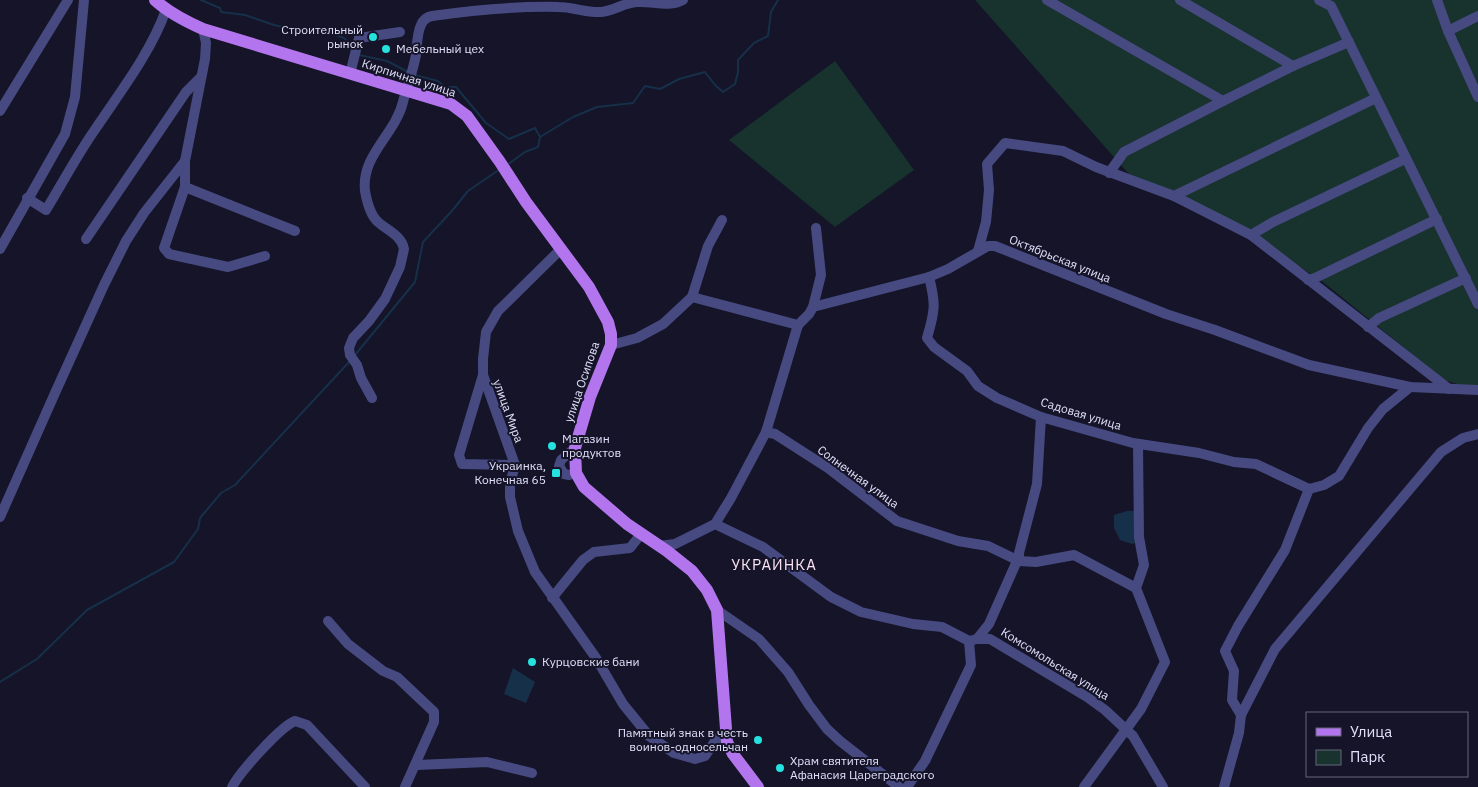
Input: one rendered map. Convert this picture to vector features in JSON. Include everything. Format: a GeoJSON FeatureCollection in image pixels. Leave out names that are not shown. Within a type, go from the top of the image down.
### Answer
{"type":"FeatureCollection","features":[{"type":"Feature","properties":{"kind":"main road","name":"Кирпичная улица"},"geometry":{"type":"LineString","coordinates":[[154,0],[166,10],[203,29],[451,104],[460,110]]}},
{"type":"Feature","properties":{"kind":"main road","name":"улица Осипова"},"geometry":{"type":"LineString","coordinates":[[460,110],[472,123],[600,305],[611,334],[611,345],[590,396],[575,448],[576,473],[584,487],[641,534],[692,572],[707,590],[717,610],[728,742],[733,754],[758,787]]}},
{"type":"Feature","properties":{"kind":"street"},"geometry":{"type":"LineString","coordinates":[[1,109],[68,0]]}},
{"type":"Feature","properties":{"kind":"street"},"geometry":{"type":"LineString","coordinates":[[0,249],[27,198],[65,134],[75,97],[84,0]]}},
{"type":"Feature","properties":{"kind":"street"},"geometry":{"type":"LineString","coordinates":[[372,398],[348,348],[353,338],[369,321],[385,299],[400,268],[404,249],[398,238],[377,221],[371,213],[365,184],[370,161],[398,117],[416,56],[421,23],[428,17],[471,10],[560,6],[603,12],[630,2],[668,4],[678,3],[683,0]]}},
{"type":"Feature","properties":{"kind":"street"},"geometry":{"type":"LineString","coordinates":[[1046,0],[1223,101]]}},
{"type":"Feature","properties":{"kind":"street"},"geometry":{"type":"LineString","coordinates":[[1180,0],[1294,66]]}},
{"type":"Feature","properties":{"kind":"street"},"geometry":{"type":"LineString","coordinates":[[1319,0],[1331,6],[1478,304]]}},
{"type":"Feature","properties":{"kind":"street"},"geometry":{"type":"LineString","coordinates":[[1437,0],[1448,30],[1478,97]]}},
{"type":"Feature","properties":{"kind":"street"},"geometry":{"type":"LineString","coordinates":[[27,198],[46,210],[87,141],[142,58],[160,27],[166,10]]}},
{"type":"Feature","properties":{"kind":"street"},"geometry":{"type":"LineString","coordinates":[[1448,30],[1478,16]]}},
{"type":"Feature","properties":{"kind":"street"},"geometry":{"type":"LineString","coordinates":[[203,29],[206,43],[206,59],[201,77],[193,128],[184,161],[184,187],[164,248],[169,254],[228,267],[265,256]]}},
{"type":"Feature","properties":{"kind":"street"},"geometry":{"type":"LineString","coordinates":[[350,74],[359,38],[400,32]]}},
{"type":"Feature","properties":{"kind":"street"},"geometry":{"type":"LineString","coordinates":[[1110,173],[1124,152],[1294,66],[1349,42]]}},
{"type":"Feature","properties":{"kind":"street"},"geometry":{"type":"LineString","coordinates":[[86,239],[186,92],[201,77]]}},
{"type":"Feature","properties":{"kind":"street"},"geometry":{"type":"LineString","coordinates":[[1174,196],[1376,98]]}},
{"type":"Feature","properties":{"kind":"street"},"geometry":{"type":"LineString","coordinates":[[978,251],[986,222],[989,190],[987,164],[1005,143],[1063,151],[1110,173],[1174,196],[1251,235],[1449,389]]}},
{"type":"Feature","properties":{"kind":"street"},"geometry":{"type":"LineString","coordinates":[[1251,235],[1273,222],[1406,159]]}},
{"type":"Feature","properties":{"kind":"street"},"geometry":{"type":"LineString","coordinates":[[0,517],[104,285],[126,242],[144,213],[184,161]]}},
{"type":"Feature","properties":{"kind":"street"},"geometry":{"type":"LineString","coordinates":[[184,187],[295,230]]}},
{"type":"Feature","properties":{"kind":"street"},"geometry":{"type":"LineString","coordinates":[[1308,280],[1437,219]]}},
{"type":"Feature","properties":{"kind":"street"},"geometry":{"type":"LineString","coordinates":[[611,345],[637,338],[663,324],[692,297],[708,246],[722,220]]}},
{"type":"Feature","properties":{"kind":"street"},"geometry":{"type":"LineString","coordinates":[[659,546],[675,544],[715,524],[766,432],[798,324],[809,314],[813,307],[821,275],[816,228]]}},
{"type":"Feature","properties":{"kind":"street","name":"Октябрьская улица"},"geometry":{"type":"LineString","coordinates":[[813,307],[929,277],[948,269],[988,246],[996,246],[1166,314],[1309,365],[1410,387],[1478,390]]}},
{"type":"Feature","properties":{"kind":"street","name":"улица Мира"},"geometry":{"type":"LineString","coordinates":[[560,250],[498,311],[486,332],[483,376],[514,465],[510,484],[510,496],[518,531],[535,572],[596,658],[623,704],[649,736],[674,753],[695,759],[705,756],[726,731]]}},
{"type":"Feature","properties":{"kind":"street","name":"Садовая улица"},"geometry":{"type":"LineString","coordinates":[[929,277],[934,299],[934,313],[927,338],[934,347],[967,371],[978,386],[997,398],[1041,417],[1138,444],[1199,453],[1234,462],[1256,464],[1309,489]]}},
{"type":"Feature","properties":{"kind":"street"},"geometry":{"type":"LineString","coordinates":[[1368,327],[1379,318],[1466,278]]}},
{"type":"Feature","properties":{"kind":"street"},"geometry":{"type":"LineString","coordinates":[[692,297],[798,324]]}},
{"type":"Feature","properties":{"kind":"street"},"geometry":{"type":"LineString","coordinates":[[483,376],[459,455],[462,464],[514,465]]}},
{"type":"Feature","properties":{"kind":"street"},"geometry":{"type":"LineString","coordinates":[[1387,381],[1392,388],[1392,402]]}},
{"type":"Feature","properties":{"kind":"street"},"geometry":{"type":"LineString","coordinates":[[1241,715],[1232,700],[1234,671],[1225,651],[1238,626],[1285,550],[1309,489],[1324,485],[1339,476],[1368,428],[1383,409],[1410,387]]}},
{"type":"Feature","properties":{"kind":"street"},"geometry":{"type":"LineString","coordinates":[[907,787],[925,761],[971,665],[973,640],[989,624],[1017,561],[1019,561],[1019,553],[1037,484],[1041,417]]}},
{"type":"Feature","properties":{"kind":"street","name":"Солнечная улица"},"geometry":{"type":"LineString","coordinates":[[766,432],[775,434],[828,468],[897,520],[958,541],[988,546],[1019,561],[1036,562],[1074,555],[1136,588]]}},
{"type":"Feature","properties":{"kind":"street"},"geometry":{"type":"LineString","coordinates":[[1224,787],[1239,733],[1241,715],[1275,649],[1441,452],[1464,438],[1478,434]]}},
{"type":"Feature","properties":{"kind":"street"},"geometry":{"type":"LineString","coordinates":[[1084,787],[1141,709],[1165,662],[1136,588],[1144,565],[1139,537],[1138,444]]}},
{"type":"Feature","properties":{"kind":"street","name":"Комсомольская улица"},"geometry":{"type":"LineString","coordinates":[[715,524],[763,547],[831,597],[861,612],[913,624],[942,627],[973,640],[990,639],[1087,697],[1105,710],[1133,736],[1163,787]]}},
{"type":"Feature","properties":{"kind":"street"},"geometry":{"type":"LineString","coordinates":[[552,598],[583,560],[594,552],[630,548],[641,534]]}},
{"type":"Feature","properties":{"kind":"street"},"geometry":{"type":"LineString","coordinates":[[717,610],[759,639],[788,672],[809,706],[827,729],[840,742],[898,787]]}},
{"type":"Feature","properties":{"kind":"street"},"geometry":{"type":"LineString","coordinates":[[993,616],[992,625],[998,644]]}},
{"type":"Feature","properties":{"kind":"street"},"geometry":{"type":"LineString","coordinates":[[328,621],[348,644],[383,672],[397,677],[434,712],[434,722],[405,787]]}},
{"type":"Feature","properties":{"kind":"street"},"geometry":{"type":"LineString","coordinates":[[232,787],[272,739],[288,723],[295,720],[307,725],[365,787]]}},
{"type":"Feature","properties":{"kind":"street"},"geometry":{"type":"LineString","coordinates":[[416,764],[487,762],[532,773]]}},
{"type":"Feature","properties":{"kind":"green space"},"geometry":{"type":"Polygon","coordinates":[[[975,0],[1478,0],[1478,390],[1444,380],[1323,282],[1251,235],[1128,173],[975,0]]]}},
{"type":"Feature","properties":{"kind":"green space"},"geometry":{"type":"Polygon","coordinates":[[[835,61],[914,170],[835,227],[729,140],[835,61]]]}},
{"type":"Feature","properties":{"kind":"water"},"geometry":{"type":"Polygon","coordinates":[[[1135,511],[1136,515],[1135,543],[1132,544],[1120,540],[1114,528],[1114,515],[1135,511]]]}},
{"type":"Feature","properties":{"kind":"water"},"geometry":{"type":"Polygon","coordinates":[[[513,668],[535,682],[526,703],[504,694],[513,668]]]}},
{"type":"Feature","properties":{"kind":"waterway"},"geometry":{"type":"LineString","coordinates":[[201,0],[220,8],[221,12],[245,15],[274,25],[301,31],[317,28],[344,38],[353,47]]}},
{"type":"Feature","properties":{"kind":"waterway"},"geometry":{"type":"LineString","coordinates":[[507,165],[525,152],[538,147],[540,137],[573,117],[597,107],[633,103],[645,86],[660,89],[679,79],[705,72],[723,92],[735,84],[738,60],[754,43],[768,36],[771,12],[778,0]]}},
{"type":"Feature","properties":{"kind":"waterway"},"geometry":{"type":"LineString","coordinates":[[359,55],[387,61],[408,72]]}},
{"type":"Feature","properties":{"kind":"waterway"},"geometry":{"type":"LineString","coordinates":[[415,75],[438,81],[445,87],[456,87],[486,123],[509,139],[535,128],[540,137]]}},
{"type":"Feature","properties":{"kind":"waterway"},"geometry":{"type":"LineString","coordinates":[[355,355],[415,282],[423,242],[468,191],[500,169]]}},
{"type":"Feature","properties":{"kind":"waterway"},"geometry":{"type":"LineString","coordinates":[[0,682],[37,659],[87,610],[174,562],[198,529],[200,518],[221,493],[235,485],[350,361]]}},
{"type":"Feature","properties":{"kind":"place","name":"Строительный рынок"},"geometry":{"type":"Point","coordinates":[373,37]}},
{"type":"Feature","properties":{"kind":"place","name":"Мебельный цех"},"geometry":{"type":"Point","coordinates":[386,49]}},
{"type":"Feature","properties":{"kind":"place","name":"Магазин продуктов"},"geometry":{"type":"Point","coordinates":[552,446]}},
{"type":"Feature","properties":{"kind":"place","name":"Украинка, Конечная 65"},"geometry":{"type":"Point","coordinates":[556,473]}},
{"type":"Feature","properties":{"kind":"place","name":"Курцовские бани"},"geometry":{"type":"Point","coordinates":[532,662]}},
{"type":"Feature","properties":{"kind":"place","name":"Памятный знак в честь воинов-односельчан"},"geometry":{"type":"Point","coordinates":[758,740]}},
{"type":"Feature","properties":{"kind":"place","name":"Храм святителя Афанасия Цареградского"},"geometry":{"type":"Point","coordinates":[780,768]}},
{"type":"Feature","properties":{"kind":"district","name":"УКРАИНКА"},"geometry":{"type":"Point","coordinates":[774,565]}}]}
